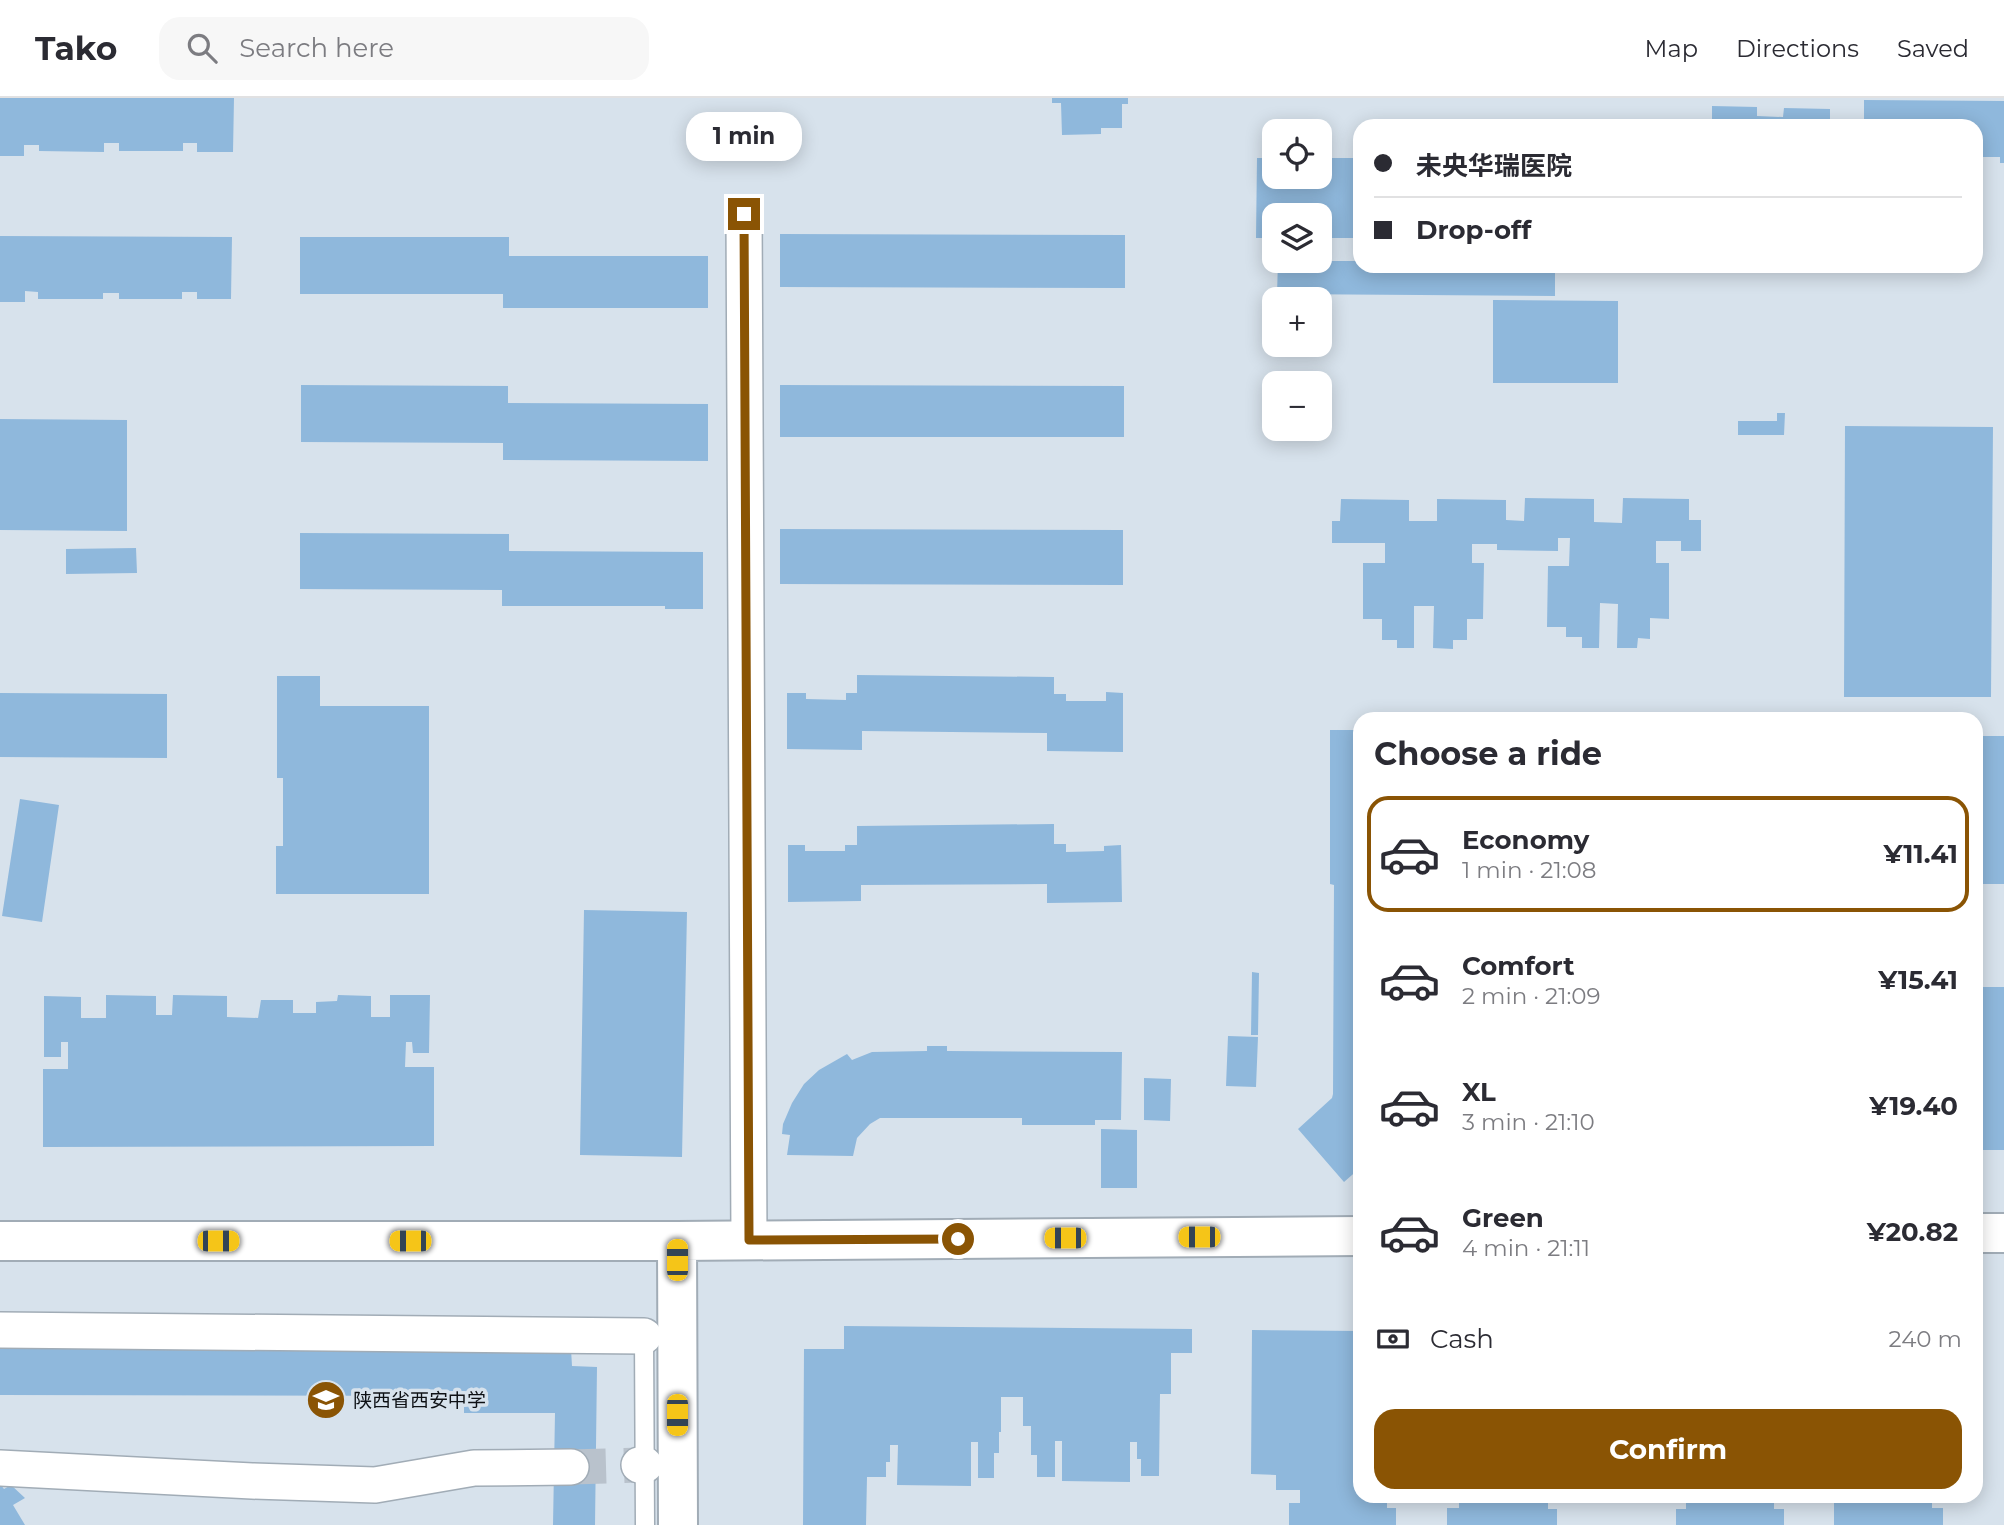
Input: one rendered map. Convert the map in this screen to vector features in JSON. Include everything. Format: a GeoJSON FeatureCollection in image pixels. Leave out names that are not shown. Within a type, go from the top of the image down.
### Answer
{"type":"FeatureCollection","features":[{"type":"Feature","properties":{"kind":"street"},"geometry":{"type":"LineString","coordinates":[[744,214],[749,1240]]}},
{"type":"Feature","properties":{"kind":"street"},"geometry":{"type":"LineString","coordinates":[[1983,1233],[2004,1233]]}},
{"type":"Feature","properties":{"kind":"street"},"geometry":{"type":"LineString","coordinates":[[0,1241],[677,1241],[1353,1236]]}},
{"type":"Feature","properties":{"kind":"street"},"geometry":{"type":"LineString","coordinates":[[677,1241],[678,1525]]}},
{"type":"Feature","properties":{"kind":"street"},"geometry":{"type":"LineString","coordinates":[[0,1330],[643,1336]]}},
{"type":"Feature","properties":{"kind":"street"},"geometry":{"type":"LineString","coordinates":[[0,1468],[239,1481],[375,1485],[474,1468],[571,1467]]}},
{"type":"Feature","properties":{"kind":"lane"},"geometry":{"type":"LineString","coordinates":[[643,1336],[642,1465],[645,1525]]}},
{"type":"Feature","properties":{"kind":"building"},"geometry":{"type":"Polygon","coordinates":[[[0,98],[234,98],[233,152],[197,152],[197,143],[183,143],[183,151],[119,151],[119,143],[104,143],[104,152],[39,151],[39,145],[24,145],[24,156],[0,156],[0,98]]]}},
{"type":"Feature","properties":{"kind":"building"},"geometry":{"type":"Polygon","coordinates":[[[1052,98],[1128,98],[1128,104],[1122,104],[1122,128],[1101,128],[1101,134],[1062,135],[1061,103],[1052,103],[1052,98]]]}},
{"type":"Feature","properties":{"kind":"building"},"geometry":{"type":"Polygon","coordinates":[[[1864,100],[2004,101],[2004,163],[2000,163],[2000,157],[1983,157],[1983,119],[1864,119],[1864,100]]]}},
{"type":"Feature","properties":{"kind":"building"},"geometry":{"type":"Polygon","coordinates":[[[1712,106],[1757,107],[1757,116],[1783,117],[1784,108],[1830,109],[1830,119],[1712,119],[1712,106]]]}},
{"type":"Feature","properties":{"kind":"building"},"geometry":{"type":"Polygon","coordinates":[[[1257,158],[1262,158],[1262,189],[1332,189],[1332,158],[1353,158],[1353,238],[1332,238],[1332,203],[1262,203],[1262,238],[1256,238],[1257,158]]]}},
{"type":"Feature","properties":{"kind":"building"},"geometry":{"type":"Polygon","coordinates":[[[780,234],[1125,235],[1125,288],[780,287],[780,234]]]}},
{"type":"Feature","properties":{"kind":"building"},"geometry":{"type":"Polygon","coordinates":[[[0,236],[232,237],[231,299],[197,299],[197,292],[182,292],[182,299],[119,299],[119,293],[103,293],[103,299],[38,299],[38,292],[25,291],[25,302],[0,302],[0,236]]]}},
{"type":"Feature","properties":{"kind":"building"},"geometry":{"type":"Polygon","coordinates":[[[300,237],[509,237],[509,256],[708,256],[708,308],[503,308],[503,294],[300,294],[300,237]]]}},
{"type":"Feature","properties":{"kind":"building"},"geometry":{"type":"Polygon","coordinates":[[[1332,261],[1353,261],[1353,273],[1555,273],[1555,296],[1332,294],[1332,287],[1277,287],[1278,273],[1332,273],[1332,261]]]}},
{"type":"Feature","properties":{"kind":"building"},"geometry":{"type":"Polygon","coordinates":[[[1493,300],[1618,301],[1618,383],[1493,383],[1493,300]]]}},
{"type":"Feature","properties":{"kind":"building"},"geometry":{"type":"Polygon","coordinates":[[[301,385],[508,386],[508,403],[708,404],[708,461],[503,460],[503,443],[301,442],[301,385]]]}},
{"type":"Feature","properties":{"kind":"building"},"geometry":{"type":"Polygon","coordinates":[[[780,385],[1124,386],[1124,437],[780,437],[780,385]]]}},
{"type":"Feature","properties":{"kind":"building"},"geometry":{"type":"Polygon","coordinates":[[[1777,413],[1785,413],[1784,435],[1738,435],[1738,421],[1777,421],[1777,413]]]}},
{"type":"Feature","properties":{"kind":"building"},"geometry":{"type":"Polygon","coordinates":[[[0,419],[127,420],[127,531],[0,530],[0,419]]]}},
{"type":"Feature","properties":{"kind":"building"},"geometry":{"type":"Polygon","coordinates":[[[1845,426],[1993,427],[1991,697],[1844,697],[1845,426]]]}},
{"type":"Feature","properties":{"kind":"building"},"geometry":{"type":"Polygon","coordinates":[[[1525,498],[1594,499],[1594,522],[1622,523],[1623,498],[1689,499],[1689,520],[1701,520],[1701,551],[1681,551],[1681,541],[1656,541],[1656,563],[1669,563],[1669,619],[1650,618],[1650,639],[1638,638],[1637,648],[1617,648],[1618,604],[1600,603],[1599,648],[1582,648],[1582,637],[1566,637],[1566,627],[1547,627],[1548,566],[1569,566],[1570,538],[1558,538],[1558,551],[1497,550],[1497,544],[1472,544],[1472,563],[1484,563],[1483,619],[1467,619],[1467,640],[1453,640],[1453,649],[1433,648],[1434,606],[1414,606],[1414,648],[1397,648],[1397,640],[1382,640],[1382,619],[1363,619],[1363,563],[1385,563],[1385,543],[1332,543],[1332,521],[1340,521],[1341,499],[1409,500],[1409,521],[1437,521],[1437,499],[1506,500],[1506,520],[1524,521],[1525,498]]]}},
{"type":"Feature","properties":{"kind":"building"},"geometry":{"type":"Polygon","coordinates":[[[780,529],[1123,530],[1123,585],[780,584],[780,529]]]}},
{"type":"Feature","properties":{"kind":"building"},"geometry":{"type":"Polygon","coordinates":[[[300,533],[509,534],[509,551],[703,552],[703,609],[665,609],[665,606],[502,606],[502,590],[300,589],[300,533]]]}},
{"type":"Feature","properties":{"kind":"building"},"geometry":{"type":"Polygon","coordinates":[[[136,548],[137,573],[66,574],[66,549],[136,548]]]}},
{"type":"Feature","properties":{"kind":"building"},"geometry":{"type":"Polygon","coordinates":[[[857,675],[1054,677],[1054,694],[1066,694],[1066,701],[1106,701],[1106,692],[1123,693],[1123,752],[1047,751],[1047,733],[862,731],[862,750],[787,749],[787,693],[806,693],[806,699],[846,700],[846,693],[857,693],[857,675]]]}},
{"type":"Feature","properties":{"kind":"building"},"geometry":{"type":"Polygon","coordinates":[[[277,676],[320,676],[320,706],[429,706],[429,894],[276,894],[276,846],[283,846],[283,778],[277,778],[277,676]]]}},
{"type":"Feature","properties":{"kind":"building"},"geometry":{"type":"Polygon","coordinates":[[[0,693],[167,694],[167,758],[0,757],[0,693]]]}},
{"type":"Feature","properties":{"kind":"building"},"geometry":{"type":"Polygon","coordinates":[[[1330,730],[1353,730],[1353,1174],[1344,1182],[1298,1129],[1332,1098],[1333,1094],[1334,885],[1330,884],[1330,730]]]}},
{"type":"Feature","properties":{"kind":"building"},"geometry":{"type":"Polygon","coordinates":[[[1983,736],[2004,736],[2004,884],[1983,884],[1983,736]]]}},
{"type":"Feature","properties":{"kind":"building"},"geometry":{"type":"Polygon","coordinates":[[[20,799],[59,805],[42,922],[2,916],[20,799]]]}},
{"type":"Feature","properties":{"kind":"building"},"geometry":{"type":"Polygon","coordinates":[[[1054,824],[1054,844],[1066,844],[1066,852],[1104,851],[1104,846],[1121,845],[1122,902],[1047,903],[1047,884],[861,885],[861,901],[788,902],[788,845],[805,845],[805,851],[845,851],[845,845],[857,845],[857,826],[1054,824]]]}},
{"type":"Feature","properties":{"kind":"building"},"geometry":{"type":"Polygon","coordinates":[[[584,910],[687,912],[682,1157],[580,1155],[584,910]]]}},
{"type":"Feature","properties":{"kind":"building"},"geometry":{"type":"Polygon","coordinates":[[[1252,972],[1259,973],[1258,1035],[1251,1035],[1252,972]]]}},
{"type":"Feature","properties":{"kind":"building"},"geometry":{"type":"Polygon","coordinates":[[[1983,987],[2004,987],[2004,1150],[1983,1150],[1983,987]]]}},
{"type":"Feature","properties":{"kind":"building"},"geometry":{"type":"Polygon","coordinates":[[[106,995],[156,996],[156,1015],[172,1015],[173,995],[227,996],[227,1017],[258,1018],[261,1000],[293,1000],[293,1013],[316,1013],[316,1002],[337,1001],[338,995],[371,996],[371,1017],[390,1017],[390,995],[430,995],[429,1053],[413,1053],[412,1042],[406,1042],[405,1067],[434,1067],[434,1146],[43,1147],[43,1069],[68,1069],[68,1042],[61,1042],[61,1057],[44,1057],[44,996],[81,997],[81,1018],[106,1018],[106,995]]]}},
{"type":"Feature","properties":{"kind":"building"},"geometry":{"type":"Polygon","coordinates":[[[1228,1036],[1258,1037],[1256,1087],[1226,1086],[1228,1036]]]}},
{"type":"Feature","properties":{"kind":"building"},"geometry":{"type":"Polygon","coordinates":[[[927,1046],[947,1046],[947,1051],[1122,1052],[1121,1120],[1095,1120],[1095,1125],[1022,1125],[1022,1118],[880,1118],[857,1138],[853,1156],[787,1155],[790,1135],[782,1134],[783,1124],[804,1084],[819,1070],[847,1054],[852,1060],[872,1052],[927,1051],[927,1046]]]}},
{"type":"Feature","properties":{"kind":"building"},"geometry":{"type":"Polygon","coordinates":[[[1144,1078],[1171,1079],[1170,1121],[1144,1120],[1144,1078]]]}},
{"type":"Feature","properties":{"kind":"building"},"geometry":{"type":"Polygon","coordinates":[[[1101,1129],[1137,1130],[1137,1188],[1101,1188],[1101,1129]]]}},
{"type":"Feature","properties":{"kind":"building"},"geometry":{"type":"Polygon","coordinates":[[[0,1322],[571,1349],[572,1366],[597,1367],[595,1525],[553,1525],[555,1413],[464,1413],[464,1396],[0,1395],[0,1322]]]}},
{"type":"Feature","properties":{"kind":"building"},"geometry":{"type":"Polygon","coordinates":[[[844,1326],[1192,1329],[1192,1353],[1171,1353],[1171,1394],[1160,1394],[1159,1476],[1141,1476],[1137,1442],[1130,1442],[1130,1482],[1062,1481],[1062,1441],[1055,1441],[1055,1477],[1037,1477],[1037,1455],[1031,1455],[1031,1426],[1023,1426],[1023,1397],[1001,1397],[1001,1432],[999,1453],[994,1453],[994,1478],[978,1478],[978,1442],[971,1442],[971,1486],[897,1485],[898,1445],[890,1445],[890,1462],[886,1462],[886,1477],[867,1477],[866,1525],[803,1525],[804,1349],[844,1349],[844,1326]]]}},
{"type":"Feature","properties":{"kind":"building"},"geometry":{"type":"Polygon","coordinates":[[[1252,1330],[1353,1331],[1353,1503],[1387,1503],[1387,1508],[1396,1508],[1396,1525],[1289,1525],[1289,1503],[1300,1503],[1300,1490],[1276,1490],[1276,1475],[1251,1474],[1252,1330]]]}},
{"type":"Feature","properties":{"kind":"building"},"geometry":{"type":"Polygon","coordinates":[[[0,1484],[4,1489],[11,1485],[25,1498],[13,1505],[25,1525],[0,1525],[0,1484]]]}},
{"type":"Feature","properties":{"kind":"building"},"geometry":{"type":"Polygon","coordinates":[[[1459,1503],[1548,1503],[1548,1509],[1557,1509],[1557,1525],[1447,1525],[1447,1508],[1459,1508],[1459,1503]]]}},
{"type":"Feature","properties":{"kind":"building"},"geometry":{"type":"Polygon","coordinates":[[[1686,1503],[1774,1503],[1774,1509],[1784,1509],[1784,1525],[1676,1525],[1676,1509],[1686,1509],[1686,1503]]]}},
{"type":"Feature","properties":{"kind":"building"},"geometry":{"type":"Polygon","coordinates":[[[1834,1503],[1932,1503],[1932,1508],[1943,1508],[1943,1525],[1834,1525],[1834,1503]]]}},
{"type":"Feature","properties":{"kind":"tunnel"},"geometry":{"type":"LineString","coordinates":[[571,1467],[639,1465]]}},
{"type":"Feature","properties":{"kind":"place","name":"陕西省西安中学"},"geometry":{"type":"Point","coordinates":[326,1400]}},
{"type":"Feature","properties":{"kind":"route"},"geometry":{"type":"LineString","coordinates":[[744,214],[749,1240],[958,1239]]}}]}
